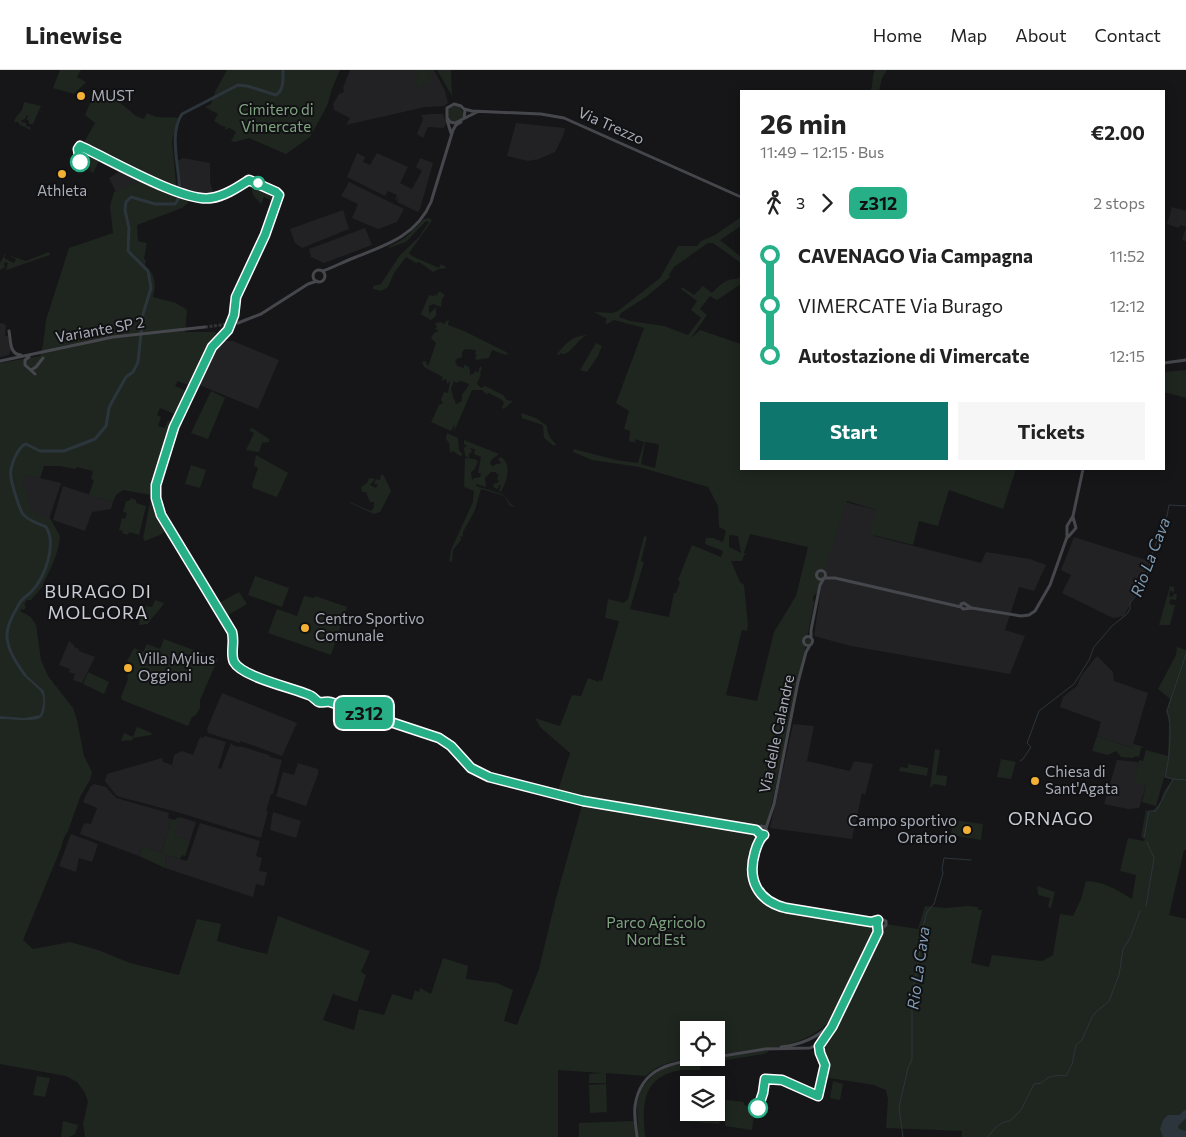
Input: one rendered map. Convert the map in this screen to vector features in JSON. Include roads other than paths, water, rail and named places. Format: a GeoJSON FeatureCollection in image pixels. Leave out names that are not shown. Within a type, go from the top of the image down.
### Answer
{"type":"FeatureCollection","features":[{"type":"Feature","properties":{"kind":"main road"},"geometry":{"type":"LineString","coordinates":[[238,323],[261,314],[308,284],[313,278],[315,271],[319,269],[323,271],[396,241],[410,232],[424,216],[433,195],[454,127],[464,118],[464,109],[459,104],[451,105],[446,110],[450,139]]}},
{"type":"Feature","properties":{"kind":"main road","name":"Via Trezzo"},"geometry":{"type":"LineString","coordinates":[[464,109],[542,114],[566,118],[740,197]]}},
{"type":"Feature","properties":{"kind":"main road","name":"Via Trezzo"},"geometry":{"type":"LineString","coordinates":[[464,118],[480,111]]}},
{"type":"Feature","properties":{"kind":"main road"},"geometry":{"type":"LineString","coordinates":[[446,118],[453,123],[461,122]]}},
{"type":"Feature","properties":{"kind":"main road"},"geometry":{"type":"LineString","coordinates":[[308,284],[323,281],[326,275],[337,265]]}},
{"type":"Feature","properties":{"kind":"main road"},"geometry":{"type":"LineString","coordinates":[[323,271],[326,275]]}},
{"type":"Feature","properties":{"kind":"main road"},"geometry":{"type":"LineString","coordinates":[[313,278],[317,282]]}},
{"type":"Feature","properties":{"kind":"main road","name":"Variante SP 2"},"geometry":{"type":"LineString","coordinates":[[0,361],[136,334],[206,327]]}},
{"type":"Feature","properties":{"kind":"main road"},"geometry":{"type":"LineString","coordinates":[[9,331],[12,350],[15,353],[20,355],[40,353]]}},
{"type":"Feature","properties":{"kind":"main road"},"geometry":{"type":"LineString","coordinates":[[35,374],[26,366],[25,360],[40,353]]}},
{"type":"Feature","properties":{"kind":"main road"},"geometry":{"type":"LineString","coordinates":[[30,370],[35,368],[43,358]]}},
{"type":"Feature","properties":{"kind":"main road"},"geometry":{"type":"LineString","coordinates":[[1165,363],[1186,360]]}},
{"type":"Feature","properties":{"kind":"main road"},"geometry":{"type":"LineString","coordinates":[[1068,537],[1067,529],[1073,516],[1083,470]]}},
{"type":"Feature","properties":{"kind":"main road"},"geometry":{"type":"LineString","coordinates":[[835,578],[822,570],[818,571],[817,574],[818,578],[835,578],[961,605],[963,609],[966,607],[1021,616],[1032,614],[1039,606],[1050,585],[1068,537],[1076,529],[1073,516]]}},
{"type":"Feature","properties":{"kind":"main road"},"geometry":{"type":"LineString","coordinates":[[1069,524],[1074,524]]}},
{"type":"Feature","properties":{"kind":"main road"},"geometry":{"type":"LineString","coordinates":[[1067,529],[1073,532]]}},
{"type":"Feature","properties":{"kind":"main road"},"geometry":{"type":"LineString","coordinates":[[824,578],[825,573]]}},
{"type":"Feature","properties":{"kind":"main road","name":"Via delle Calandre"},"geometry":{"type":"LineString","coordinates":[[818,578],[820,585]]}},
{"type":"Feature","properties":{"kind":"main road","name":"Via delle Calandre"},"geometry":{"type":"LineString","coordinates":[[764,827],[772,809],[806,652],[813,641],[811,630],[820,585],[824,578]]}},
{"type":"Feature","properties":{"kind":"main road","name":"Via delle Calandre"},"geometry":{"type":"LineString","coordinates":[[806,652],[804,641],[811,630]]}},
{"type":"Feature","properties":{"kind":"main road"},"geometry":{"type":"LineString","coordinates":[[806,637],[811,638]]}},
{"type":"Feature","properties":{"kind":"main road"},"geometry":{"type":"LineString","coordinates":[[805,644],[810,645]]}},
{"type":"Feature","properties":{"kind":"main road"},"geometry":{"type":"LineString","coordinates":[[759,840],[767,832],[764,827],[759,828],[759,840],[752,863],[752,874],[756,887],[766,899],[783,907],[871,922],[882,928]]}},
{"type":"Feature","properties":{"kind":"main road"},"geometry":{"type":"LineString","coordinates":[[759,833],[764,835]]}},
{"type":"Feature","properties":{"kind":"main road"},"geometry":{"type":"LineString","coordinates":[[764,1049],[810,1048],[822,1042],[839,1012],[878,932],[886,926],[886,922],[882,919],[871,922]]}},
{"type":"Feature","properties":{"kind":"main road"},"geometry":{"type":"LineString","coordinates":[[878,920],[878,932]]}},
{"type":"Feature","properties":{"kind":"main road"},"geometry":{"type":"LineString","coordinates":[[725,1056],[795,1045],[828,1028],[836,1017]]}},
{"type":"Feature","properties":{"kind":"main road"},"geometry":{"type":"LineString","coordinates":[[817,1034],[823,1036],[822,1042]]}},
{"type":"Feature","properties":{"kind":"main road"},"geometry":{"type":"LineString","coordinates":[[810,1038],[808,1043],[810,1048]]}},
{"type":"Feature","properties":{"kind":"main road"},"geometry":{"type":"LineString","coordinates":[[637,1137],[635,1113],[640,1089],[651,1075],[664,1066],[680,1062]]}},
{"type":"Feature","properties":{"kind":"waterway"},"geometry":{"type":"LineString","coordinates":[[25,675],[11,652],[7,633],[21,601],[37,585],[45,569],[50,551],[50,542],[46,527],[33,522],[23,514],[20,508],[11,477],[14,459],[20,449],[26,444],[40,451],[64,451],[95,439],[106,426],[109,408],[113,400],[126,377],[133,372],[138,362],[143,314],[151,288],[148,271],[128,251],[129,228],[125,210],[126,202],[131,197],[155,204],[175,204],[179,197],[175,137],[177,125],[182,114],[238,85],[276,95],[282,87],[283,70]]}},
{"type":"Feature","properties":{"kind":"waterway","name":"Rio La Cava"},"geometry":{"type":"LineString","coordinates":[[1020,761],[1031,747],[1027,743],[1039,711],[1074,684],[1089,660],[1094,647],[1130,609],[1130,603],[1139,592],[1146,578],[1169,505],[1186,506]]}},
{"type":"Feature","properties":{"kind":"waterway"},"geometry":{"type":"LineString","coordinates":[[1173,779],[1165,777],[1170,733],[1167,711],[1186,654]]}},
{"type":"Feature","properties":{"kind":"waterway"},"geometry":{"type":"LineString","coordinates":[[1144,838],[1149,811],[1156,811],[1173,779],[1186,780]]}},
{"type":"Feature","properties":{"kind":"waterway"},"geometry":{"type":"LineString","coordinates":[[1146,906],[1154,858],[1147,842]]}},
{"type":"Feature","properties":{"kind":"waterway","name":"Rio La Cava"},"geometry":{"type":"LineString","coordinates":[[903,1137],[899,1107],[908,1068],[912,1059],[912,993],[919,959],[921,934],[927,912],[934,904],[943,873],[944,858],[971,860]]}},
{"type":"Feature","properties":{"kind":"waterway"},"geometry":{"type":"LineString","coordinates":[[988,1137],[997,1126],[1010,1121],[1021,1110],[1034,1084],[1042,1083],[1047,1078],[1053,1076],[1066,1076],[1072,1064],[1076,1045],[1082,1040],[1092,1017],[1109,1001],[1119,975],[1123,949],[1130,938],[1140,911]]}},
{"type":"Feature","properties":{"kind":"tunnel"},"geometry":{"type":"LineString","coordinates":[[205,327],[238,323]]}},
{"type":"Feature","properties":{"kind":"place","name":"MUST"},"geometry":{"type":"Point","coordinates":[81,96]}},
{"type":"Feature","properties":{"kind":"place","name":"Athleta"},"geometry":{"type":"Point","coordinates":[62,174]}},
{"type":"Feature","properties":{"kind":"place","name":"Centro Sportivo Comunale"},"geometry":{"type":"Point","coordinates":[305,628]}},
{"type":"Feature","properties":{"kind":"place","name":"Villa Mylius Oggioni"},"geometry":{"type":"Point","coordinates":[128,668]}},
{"type":"Feature","properties":{"kind":"place","name":"Chiesa di Sant'Agata"},"geometry":{"type":"Point","coordinates":[1035,781]}},
{"type":"Feature","properties":{"kind":"place","name":"Campo sportivo Oratorio"},"geometry":{"type":"Point","coordinates":[967,830]}},
{"type":"Feature","properties":{"kind":"district","name":"BURAGO DI MOLGORA"},"geometry":{"type":"Point","coordinates":[98,602]}},
{"type":"Feature","properties":{"kind":"district","name":"ORNAGO"},"geometry":{"type":"Point","coordinates":[1051,819]}},
{"type":"Feature","properties":{"kind":"park label","name":"Cimitero di Vimercate"},"geometry":{"type":"Point","coordinates":[276,118]}},
{"type":"Feature","properties":{"kind":"park label","name":"Parco Agricolo Nord Est"},"geometry":{"type":"Point","coordinates":[656,932]}}]}
